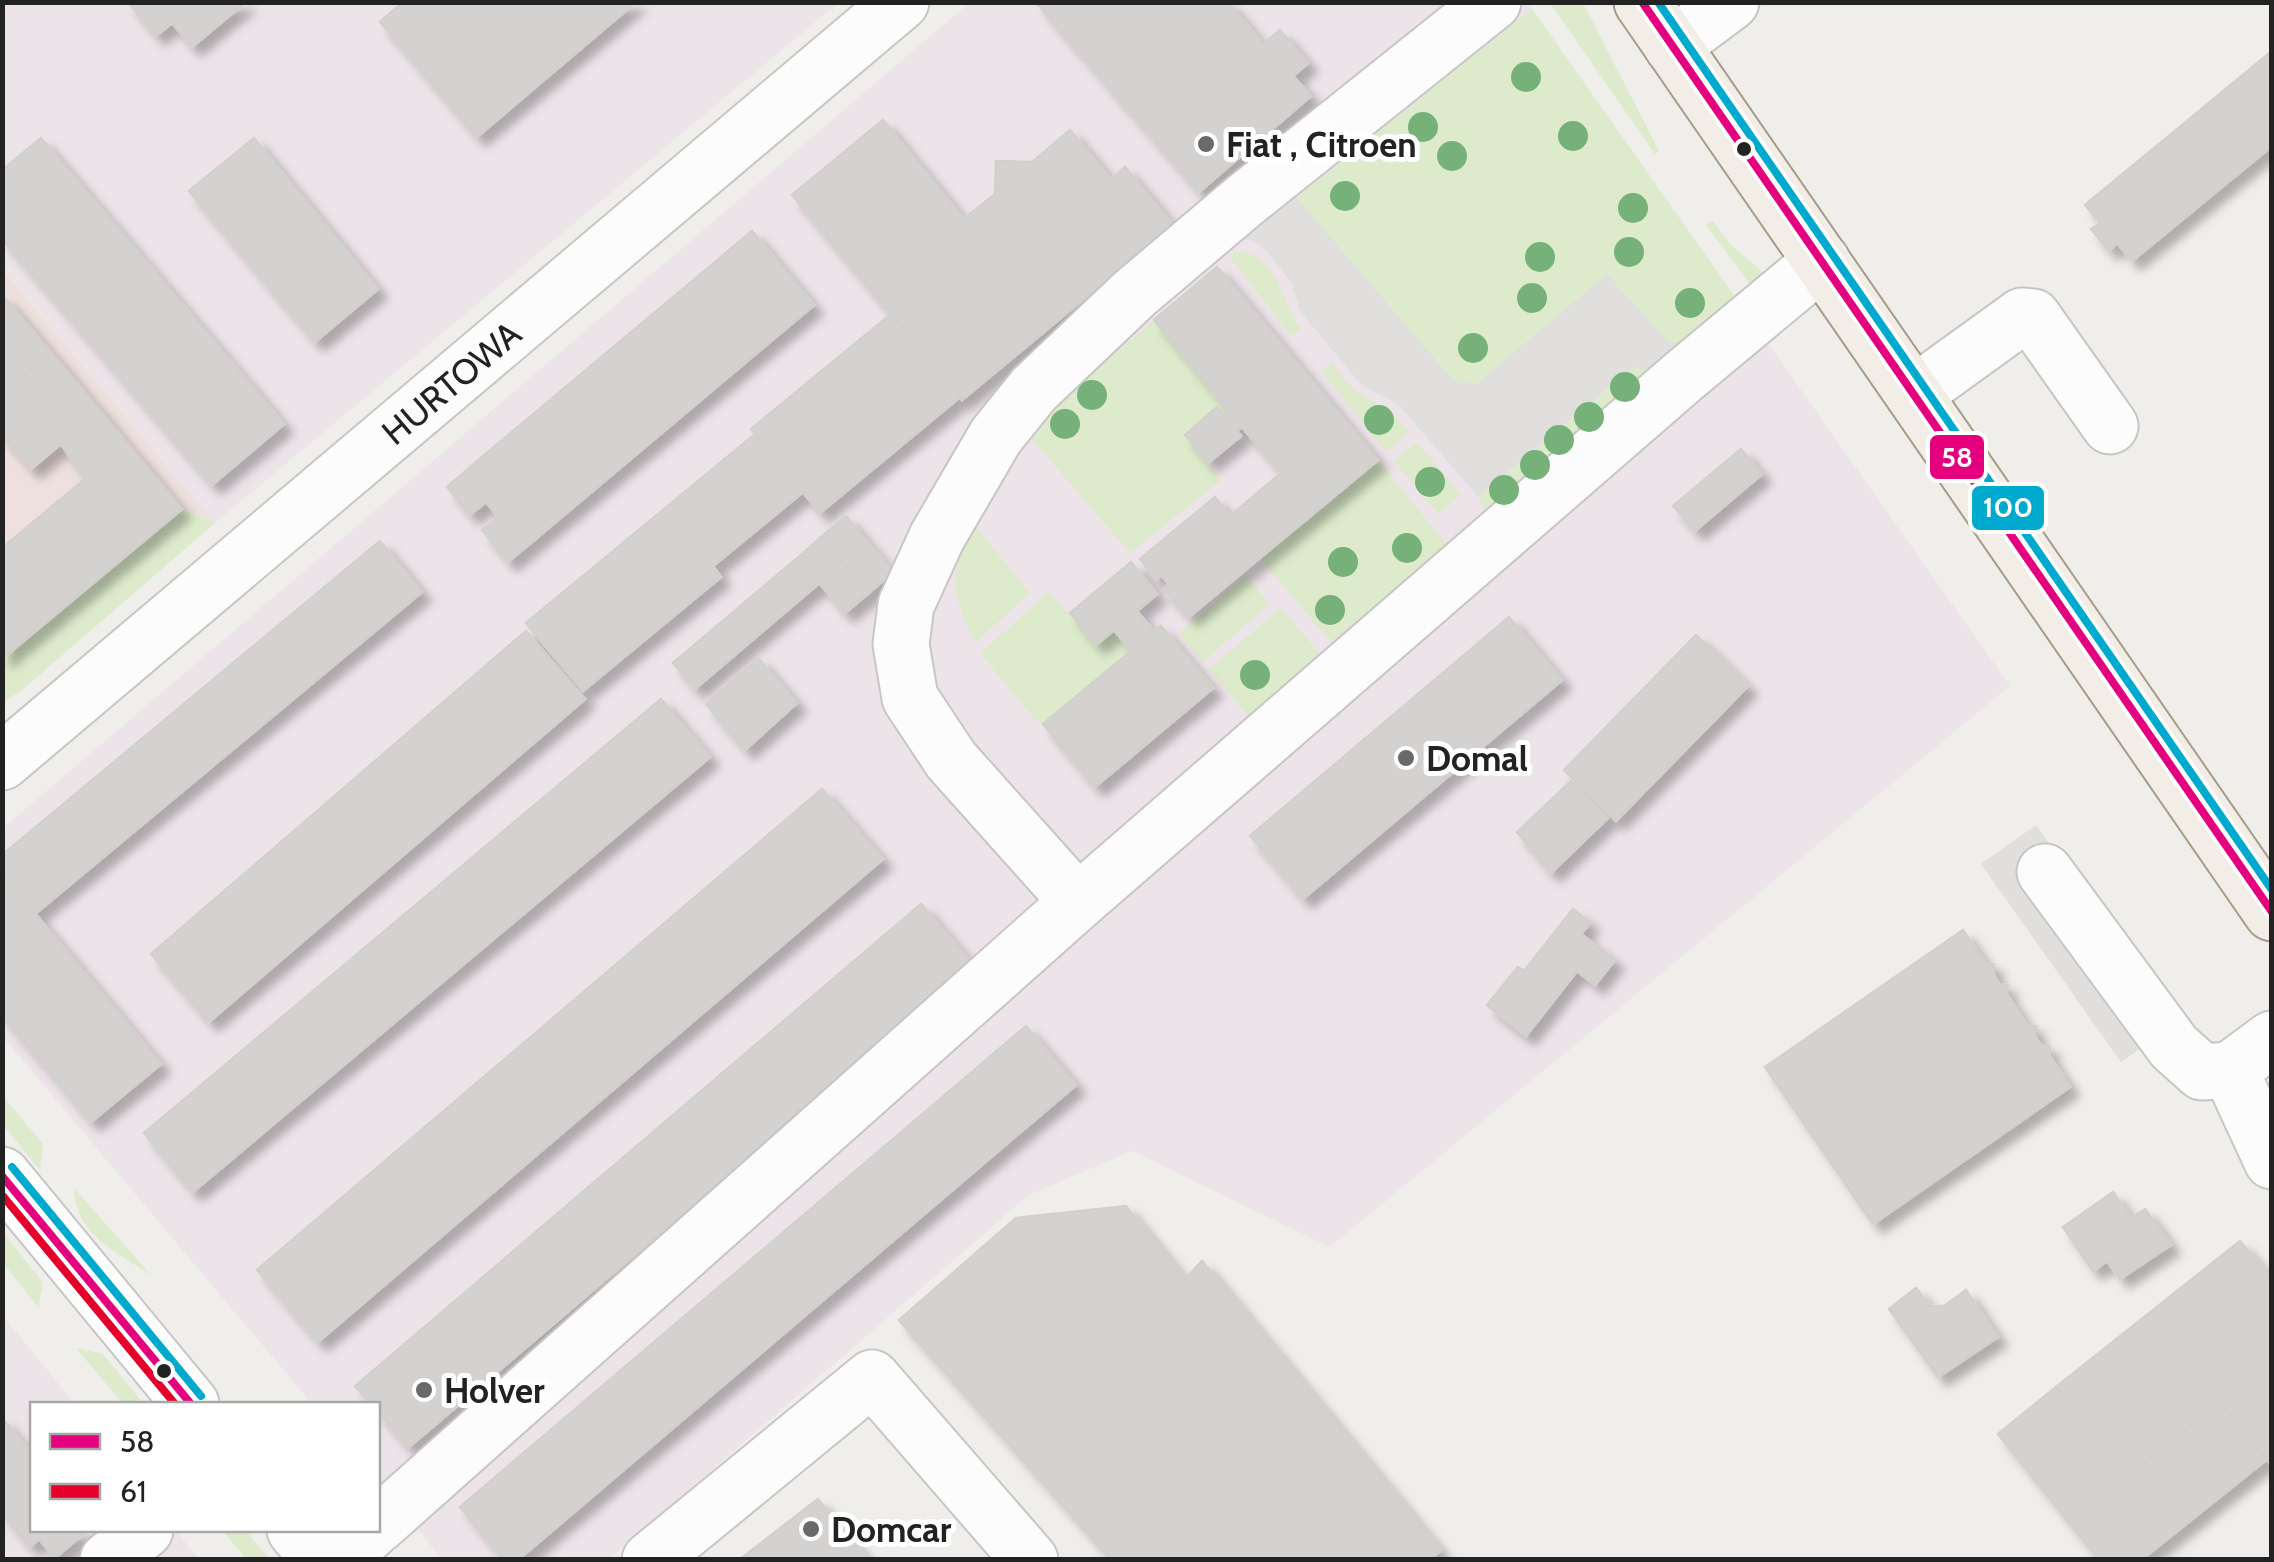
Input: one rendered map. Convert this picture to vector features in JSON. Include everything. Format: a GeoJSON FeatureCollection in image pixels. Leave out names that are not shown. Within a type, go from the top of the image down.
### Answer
{"type":"FeatureCollection","features":[{"type":"Feature","properties":{"kind":"main road"},"geometry":{"type":"LineString","coordinates":[[1657,24],[2272,914]]}},
{"type":"Feature","properties":{"kind":"street","name":"HURTOWA"},"geometry":{"type":"LineString","coordinates":[[2,762],[901,2]]}},
{"type":"Feature","properties":{"kind":"street"},"geometry":{"type":"LineString","coordinates":[[1078,902],[951,760],[910,698],[901,644],[906,605],[937,537],[996,436],[1034,389],[1134,294],[1493,2]]}},
{"type":"Feature","properties":{"kind":"street"},"geometry":{"type":"LineString","coordinates":[[1657,24],[1732,2]]}},
{"type":"Feature","properties":{"kind":"street"},"geometry":{"type":"LineString","coordinates":[[380,1523],[1078,902],[1822,261]]}},
{"type":"Feature","properties":{"kind":"street"},"geometry":{"type":"LineString","coordinates":[[1914,394],[2022,316],[2033,318],[2110,426]]}},
{"type":"Feature","properties":{"kind":"street"},"geometry":{"type":"LineString","coordinates":[[2045,872],[2174,1047],[2202,1072],[2251,1055],[2272,1161]]}},
{"type":"Feature","properties":{"kind":"street"},"geometry":{"type":"LineString","coordinates":[[2,1176],[189,1402]]}},
{"type":"Feature","properties":{"kind":"street"},"geometry":{"type":"LineString","coordinates":[[650,1560],[872,1378],[1030,1560]]}},
{"type":"Feature","properties":{"kind":"street"},"geometry":{"type":"LineString","coordinates":[[108,1560],[143,1532]]}},
{"type":"Feature","properties":{"kind":"street"},"geometry":{"type":"LineString","coordinates":[[297,1532],[320,1560]]}},
{"type":"Feature","properties":{"kind":"street"},"geometry":{"type":"LineString","coordinates":[[338,1560],[369,1532]]}},
{"type":"Feature","properties":{"kind":"shaded area"},"geometry":{"type":"Polygon","coordinates":[[[2,3],[838,3],[215,523],[3,268],[2,3]]]}},
{"type":"Feature","properties":{"kind":"shaded area"},"geometry":{"type":"Polygon","coordinates":[[[969,3],[1528,3],[2010,686],[1330,1247],[1132,1151],[1029,1195],[609,1559],[442,1559],[380,1485],[380,1402],[310,1402],[3,1037],[2,829],[969,3]]]}},
{"type":"Feature","properties":{"kind":"shaded area"},"geometry":{"type":"Polygon","coordinates":[[[1290,190],[1453,380],[1476,384],[1607,274],[1669,342],[1686,345],[1647,377],[1634,366],[1478,497],[1398,404],[1362,386],[1300,311],[1292,284],[1265,249],[1240,239],[1290,190]]]}},
{"type":"Feature","properties":{"kind":"shaded area"},"geometry":{"type":"Polygon","coordinates":[[[2,268],[215,523],[182,509],[3,659],[2,268]]]}},
{"type":"Feature","properties":{"kind":"shaded area"},"geometry":{"type":"Polygon","coordinates":[[[2036,825],[2176,1024],[2121,1062],[1981,864],[2036,825]]]}},
{"type":"Feature","properties":{"kind":"shaded area"},"geometry":{"type":"Polygon","coordinates":[[[2,1315],[73,1402],[30,1402],[30,1532],[177,1532],[199,1559],[3,1559],[2,1315]]]}},
{"type":"Feature","properties":{"kind":"green space"},"geometry":{"type":"Polygon","coordinates":[[[1550,3],[1583,3],[1659,151],[1655,154],[1550,3]]]}},
{"type":"Feature","properties":{"kind":"green space"},"geometry":{"type":"Polygon","coordinates":[[[1532,9],[1740,304],[1686,345],[1669,342],[1463,384],[1443,372],[1296,198],[1532,9]]]}},
{"type":"Feature","properties":{"kind":"green space"},"geometry":{"type":"Polygon","coordinates":[[[1713,221],[1730,244],[1764,273],[1758,295],[1706,225],[1713,221]]]}},
{"type":"Feature","properties":{"kind":"green space"},"geometry":{"type":"Polygon","coordinates":[[[1239,251],[1253,255],[1272,271],[1301,329],[1291,336],[1229,256],[1239,251]]]}},
{"type":"Feature","properties":{"kind":"green space"},"geometry":{"type":"Polygon","coordinates":[[[1154,320],[1228,410],[1223,414],[1217,408],[1185,435],[1221,480],[1130,553],[1025,431],[1154,320]]]}},
{"type":"Feature","properties":{"kind":"green space"},"geometry":{"type":"Polygon","coordinates":[[[1332,363],[1354,390],[1393,413],[1409,432],[1386,452],[1321,371],[1332,363]]]}},
{"type":"Feature","properties":{"kind":"green space"},"geometry":{"type":"Polygon","coordinates":[[[1634,366],[1646,372],[1647,377],[1487,514],[1478,497],[1634,366]]]}},
{"type":"Feature","properties":{"kind":"green space"},"geometry":{"type":"Polygon","coordinates":[[[1417,442],[1461,494],[1438,514],[1394,461],[1417,442]]]}},
{"type":"Feature","properties":{"kind":"green space"},"geometry":{"type":"Polygon","coordinates":[[[1378,460],[1449,547],[1334,646],[1260,558],[1378,460]]]}},
{"type":"Feature","properties":{"kind":"green space"},"geometry":{"type":"Polygon","coordinates":[[[182,509],[215,523],[21,691],[3,702],[3,659],[182,509]]]}},
{"type":"Feature","properties":{"kind":"green space"},"geometry":{"type":"Polygon","coordinates":[[[973,523],[1030,593],[975,643],[955,584],[959,558],[973,523]]]}},
{"type":"Feature","properties":{"kind":"green space"},"geometry":{"type":"Polygon","coordinates":[[[1246,575],[1269,604],[1203,662],[1179,633],[1246,575]]]}},
{"type":"Feature","properties":{"kind":"green space"},"geometry":{"type":"Polygon","coordinates":[[[1049,592],[1096,644],[1114,630],[1131,651],[1043,724],[1036,721],[980,653],[1049,592]]]}},
{"type":"Feature","properties":{"kind":"green space"},"geometry":{"type":"Polygon","coordinates":[[[1281,608],[1322,656],[1250,719],[1209,669],[1281,608]]]}},
{"type":"Feature","properties":{"kind":"green space"},"geometry":{"type":"Polygon","coordinates":[[[2,1095],[43,1144],[40,1170],[3,1125],[2,1095]]]}},
{"type":"Feature","properties":{"kind":"green space"},"geometry":{"type":"Polygon","coordinates":[[[74,1188],[151,1275],[90,1230],[76,1204],[74,1188]]]}},
{"type":"Feature","properties":{"kind":"green space"},"geometry":{"type":"Polygon","coordinates":[[[3,1232],[43,1283],[38,1307],[3,1263],[3,1232]]]}},
{"type":"Feature","properties":{"kind":"green space"},"geometry":{"type":"Polygon","coordinates":[[[76,1348],[103,1354],[142,1402],[121,1402],[76,1348]]]}},
{"type":"Feature","properties":{"kind":"green space"},"geometry":{"type":"Polygon","coordinates":[[[224,1532],[247,1532],[270,1559],[246,1559],[224,1532]]]}},
{"type":"Feature","properties":{"kind":"building"},"geometry":{"type":"Polygon","coordinates":[[[128,2],[155,2],[172,23],[156,36],[128,2]]]}},
{"type":"Feature","properties":{"kind":"building"},"geometry":{"type":"Polygon","coordinates":[[[155,2],[246,2],[192,47],[155,2]]]}},
{"type":"Feature","properties":{"kind":"building"},"geometry":{"type":"Polygon","coordinates":[[[403,2],[636,2],[477,137],[380,22],[403,2]]]}},
{"type":"Feature","properties":{"kind":"building","name":"Fiat , Citroen"},"geometry":{"type":"Polygon","coordinates":[[[1036,2],[1228,2],[1263,44],[1280,30],[1308,63],[1293,76],[1311,96],[1199,192],[1036,2]]]}},
{"type":"Feature","properties":{"kind":"building"},"geometry":{"type":"Polygon","coordinates":[[[2272,51],[2272,146],[2132,261],[2117,243],[2109,251],[2091,229],[2100,223],[2085,205],[2272,51]]]}},
{"type":"Feature","properties":{"kind":"building"},"geometry":{"type":"Polygon","coordinates":[[[883,120],[964,219],[995,194],[996,161],[1032,162],[1070,130],[1111,179],[1125,167],[1173,225],[962,400],[792,195],[883,120]]]}},
{"type":"Feature","properties":{"kind":"building"},"geometry":{"type":"Polygon","coordinates":[[[41,138],[284,424],[212,485],[2,239],[2,170],[41,138]]]}},
{"type":"Feature","properties":{"kind":"building"},"geometry":{"type":"Polygon","coordinates":[[[254,138],[378,289],[315,342],[189,191],[254,138]]]}},
{"type":"Feature","properties":{"kind":"building"},"geometry":{"type":"Polygon","coordinates":[[[752,231],[814,305],[538,537],[476,462],[752,231]]]}},
{"type":"Feature","properties":{"kind":"building"},"geometry":{"type":"Polygon","coordinates":[[[1217,267],[1378,460],[1189,617],[1164,589],[1169,584],[1161,575],[1157,580],[1140,559],[1215,497],[1230,516],[1281,473],[1242,427],[1237,431],[1241,436],[1208,463],[1185,435],[1217,407],[1223,414],[1228,410],[1154,320],[1217,267]]]}},
{"type":"Feature","properties":{"kind":"building"},"geometry":{"type":"Polygon","coordinates":[[[2,295],[51,352],[2,393],[2,295]]]}},
{"type":"Feature","properties":{"kind":"building"},"geometry":{"type":"Polygon","coordinates":[[[891,314],[960,397],[820,513],[751,429],[891,314]]]}},
{"type":"Feature","properties":{"kind":"building"},"geometry":{"type":"Polygon","coordinates":[[[51,352],[182,509],[2,659],[2,548],[85,479],[61,444],[31,469],[2,435],[2,393],[51,352]]]}},
{"type":"Feature","properties":{"kind":"building"},"geometry":{"type":"Polygon","coordinates":[[[755,434],[803,492],[713,566],[721,577],[583,691],[526,623],[755,434]]]}},
{"type":"Feature","properties":{"kind":"building"},"geometry":{"type":"Polygon","coordinates":[[[1741,449],[1762,474],[1695,531],[1673,506],[1741,449]]]}},
{"type":"Feature","properties":{"kind":"building"},"geometry":{"type":"Polygon","coordinates":[[[476,462],[538,537],[508,562],[482,530],[498,517],[486,502],[470,515],[447,487],[476,462]]]}},
{"type":"Feature","properties":{"kind":"building"},"geometry":{"type":"Polygon","coordinates":[[[846,516],[893,572],[869,593],[821,537],[846,516]]]}},
{"type":"Feature","properties":{"kind":"building"},"geometry":{"type":"Polygon","coordinates":[[[821,537],[869,593],[845,613],[819,583],[824,579],[802,554],[821,537]]]}},
{"type":"Feature","properties":{"kind":"building"},"geometry":{"type":"Polygon","coordinates":[[[380,541],[422,592],[35,914],[2,874],[2,855],[380,541]]]}},
{"type":"Feature","properties":{"kind":"building"},"geometry":{"type":"Polygon","coordinates":[[[802,554],[824,579],[695,689],[673,663],[802,554]]]}},
{"type":"Feature","properties":{"kind":"building"},"geometry":{"type":"Polygon","coordinates":[[[1131,562],[1157,594],[1137,611],[1154,631],[1161,626],[1213,688],[1095,787],[1043,724],[1131,651],[1114,630],[1096,645],[1070,613],[1131,562]]]}},
{"type":"Feature","properties":{"kind":"building","name":"Domal"},"geometry":{"type":"Polygon","coordinates":[[[1509,617],[1562,680],[1303,899],[1250,836],[1509,617]]]}},
{"type":"Feature","properties":{"kind":"building"},"geometry":{"type":"Polygon","coordinates":[[[526,631],[585,699],[209,1022],[151,954],[526,631]]]}},
{"type":"Feature","properties":{"kind":"building"},"geometry":{"type":"Polygon","coordinates":[[[1696,635],[1748,686],[1616,821],[1564,770],[1696,635]]]}},
{"type":"Feature","properties":{"kind":"building"},"geometry":{"type":"Polygon","coordinates":[[[758,658],[797,703],[745,750],[706,704],[758,658]]]}},
{"type":"Feature","properties":{"kind":"building"},"geometry":{"type":"Polygon","coordinates":[[[661,699],[710,757],[193,1192],[144,1133],[661,699]]]}},
{"type":"Feature","properties":{"kind":"building"},"geometry":{"type":"Polygon","coordinates":[[[1571,781],[1608,818],[1551,873],[1517,832],[1571,781]]]}},
{"type":"Feature","properties":{"kind":"building"},"geometry":{"type":"Polygon","coordinates":[[[822,789],[883,859],[318,1342],[257,1270],[822,789]]]}},
{"type":"Feature","properties":{"kind":"building"},"geometry":{"type":"Polygon","coordinates":[[[2,874],[161,1064],[91,1122],[2,1016],[2,874]]]}},
{"type":"Feature","properties":{"kind":"building"},"geometry":{"type":"Polygon","coordinates":[[[921,904],[974,966],[408,1448],[380,1414],[380,1402],[369,1402],[355,1386],[921,904]]]}},
{"type":"Feature","properties":{"kind":"building"},"geometry":{"type":"Polygon","coordinates":[[[1573,909],[1590,923],[1581,934],[1615,960],[1595,985],[1577,971],[1526,1036],[1487,1005],[1518,967],[1524,971],[1573,909]]]}},
{"type":"Feature","properties":{"kind":"building"},"geometry":{"type":"Polygon","coordinates":[[[1963,930],[1985,963],[1994,964],[1993,973],[1999,984],[2008,985],[2006,993],[2027,1025],[2036,1026],[2034,1035],[2041,1045],[2050,1046],[2049,1055],[2070,1087],[1873,1224],[1765,1067],[1963,930]]]}},
{"type":"Feature","properties":{"kind":"building"},"geometry":{"type":"Polygon","coordinates":[[[1026,1026],[1076,1085],[518,1560],[504,1560],[460,1507],[1026,1026]]]}},
{"type":"Feature","properties":{"kind":"building"},"geometry":{"type":"Polygon","coordinates":[[[2113,1192],[2131,1218],[2145,1209],[2171,1245],[2120,1279],[2107,1261],[2093,1271],[2063,1227],[2113,1192]]]}},
{"type":"Feature","properties":{"kind":"building"},"geometry":{"type":"Polygon","coordinates":[[[1126,1206],[1185,1279],[1202,1261],[1441,1550],[1430,1560],[1111,1560],[899,1320],[1016,1218],[1126,1206]]]}},
{"type":"Feature","properties":{"kind":"building"},"geometry":{"type":"Polygon","coordinates":[[[2240,1241],[2272,1280],[2272,1466],[2220,1402],[2128,1476],[2056,1387],[2240,1241]]]}},
{"type":"Feature","properties":{"kind":"building"},"geometry":{"type":"Polygon","coordinates":[[[1916,1288],[1930,1306],[1944,1306],[1966,1290],[1998,1337],[1938,1377],[1889,1309],[1916,1288]]]}},
{"type":"Feature","properties":{"kind":"building"},"geometry":{"type":"Polygon","coordinates":[[[2056,1387],[2128,1476],[2220,1402],[2266,1460],[2141,1560],[2099,1560],[1998,1434],[2056,1387]]]}},
{"type":"Feature","properties":{"kind":"building"},"geometry":{"type":"Polygon","coordinates":[[[2,1418],[30,1452],[30,1532],[86,1532],[55,1558],[39,1539],[30,1547],[2,1513],[2,1418]]]}},
{"type":"Feature","properties":{"kind":"building","name":"Domcar"},"geometry":{"type":"Polygon","coordinates":[[[818,1499],[869,1560],[739,1560],[818,1499]]]}},
{"type":"Feature","properties":{"kind":"transit line","name":"58"},"geometry":{"type":"LineString","coordinates":[[1642,2],[2272,912]]}},
{"type":"Feature","properties":{"kind":"transit line","name":"100"},"geometry":{"type":"LineString","coordinates":[[1658,2],[2272,890]]}},
{"type":"Feature","properties":{"kind":"transit line","name":"100"},"geometry":{"type":"LineString","coordinates":[[12,1167],[201,1396]]}},
{"type":"Feature","properties":{"kind":"transit line","name":"58"},"geometry":{"type":"LineString","coordinates":[[2,1176],[189,1402]]}},
{"type":"Feature","properties":{"kind":"transit line","name":"61"},"geometry":{"type":"LineString","coordinates":[[2,1195],[173,1402]]}},
{"type":"Feature","properties":{"kind":"place","name":"Fiat , Citroen"},"geometry":{"type":"Point","coordinates":[1206,144]}},
{"type":"Feature","properties":{"kind":"place","name":"Domal"},"geometry":{"type":"Point","coordinates":[1406,758]}},
{"type":"Feature","properties":{"kind":"place","name":"Holver"},"geometry":{"type":"Point","coordinates":[424,1390]}},
{"type":"Feature","properties":{"kind":"place","name":"Domcar"},"geometry":{"type":"Point","coordinates":[811,1529]}}]}
